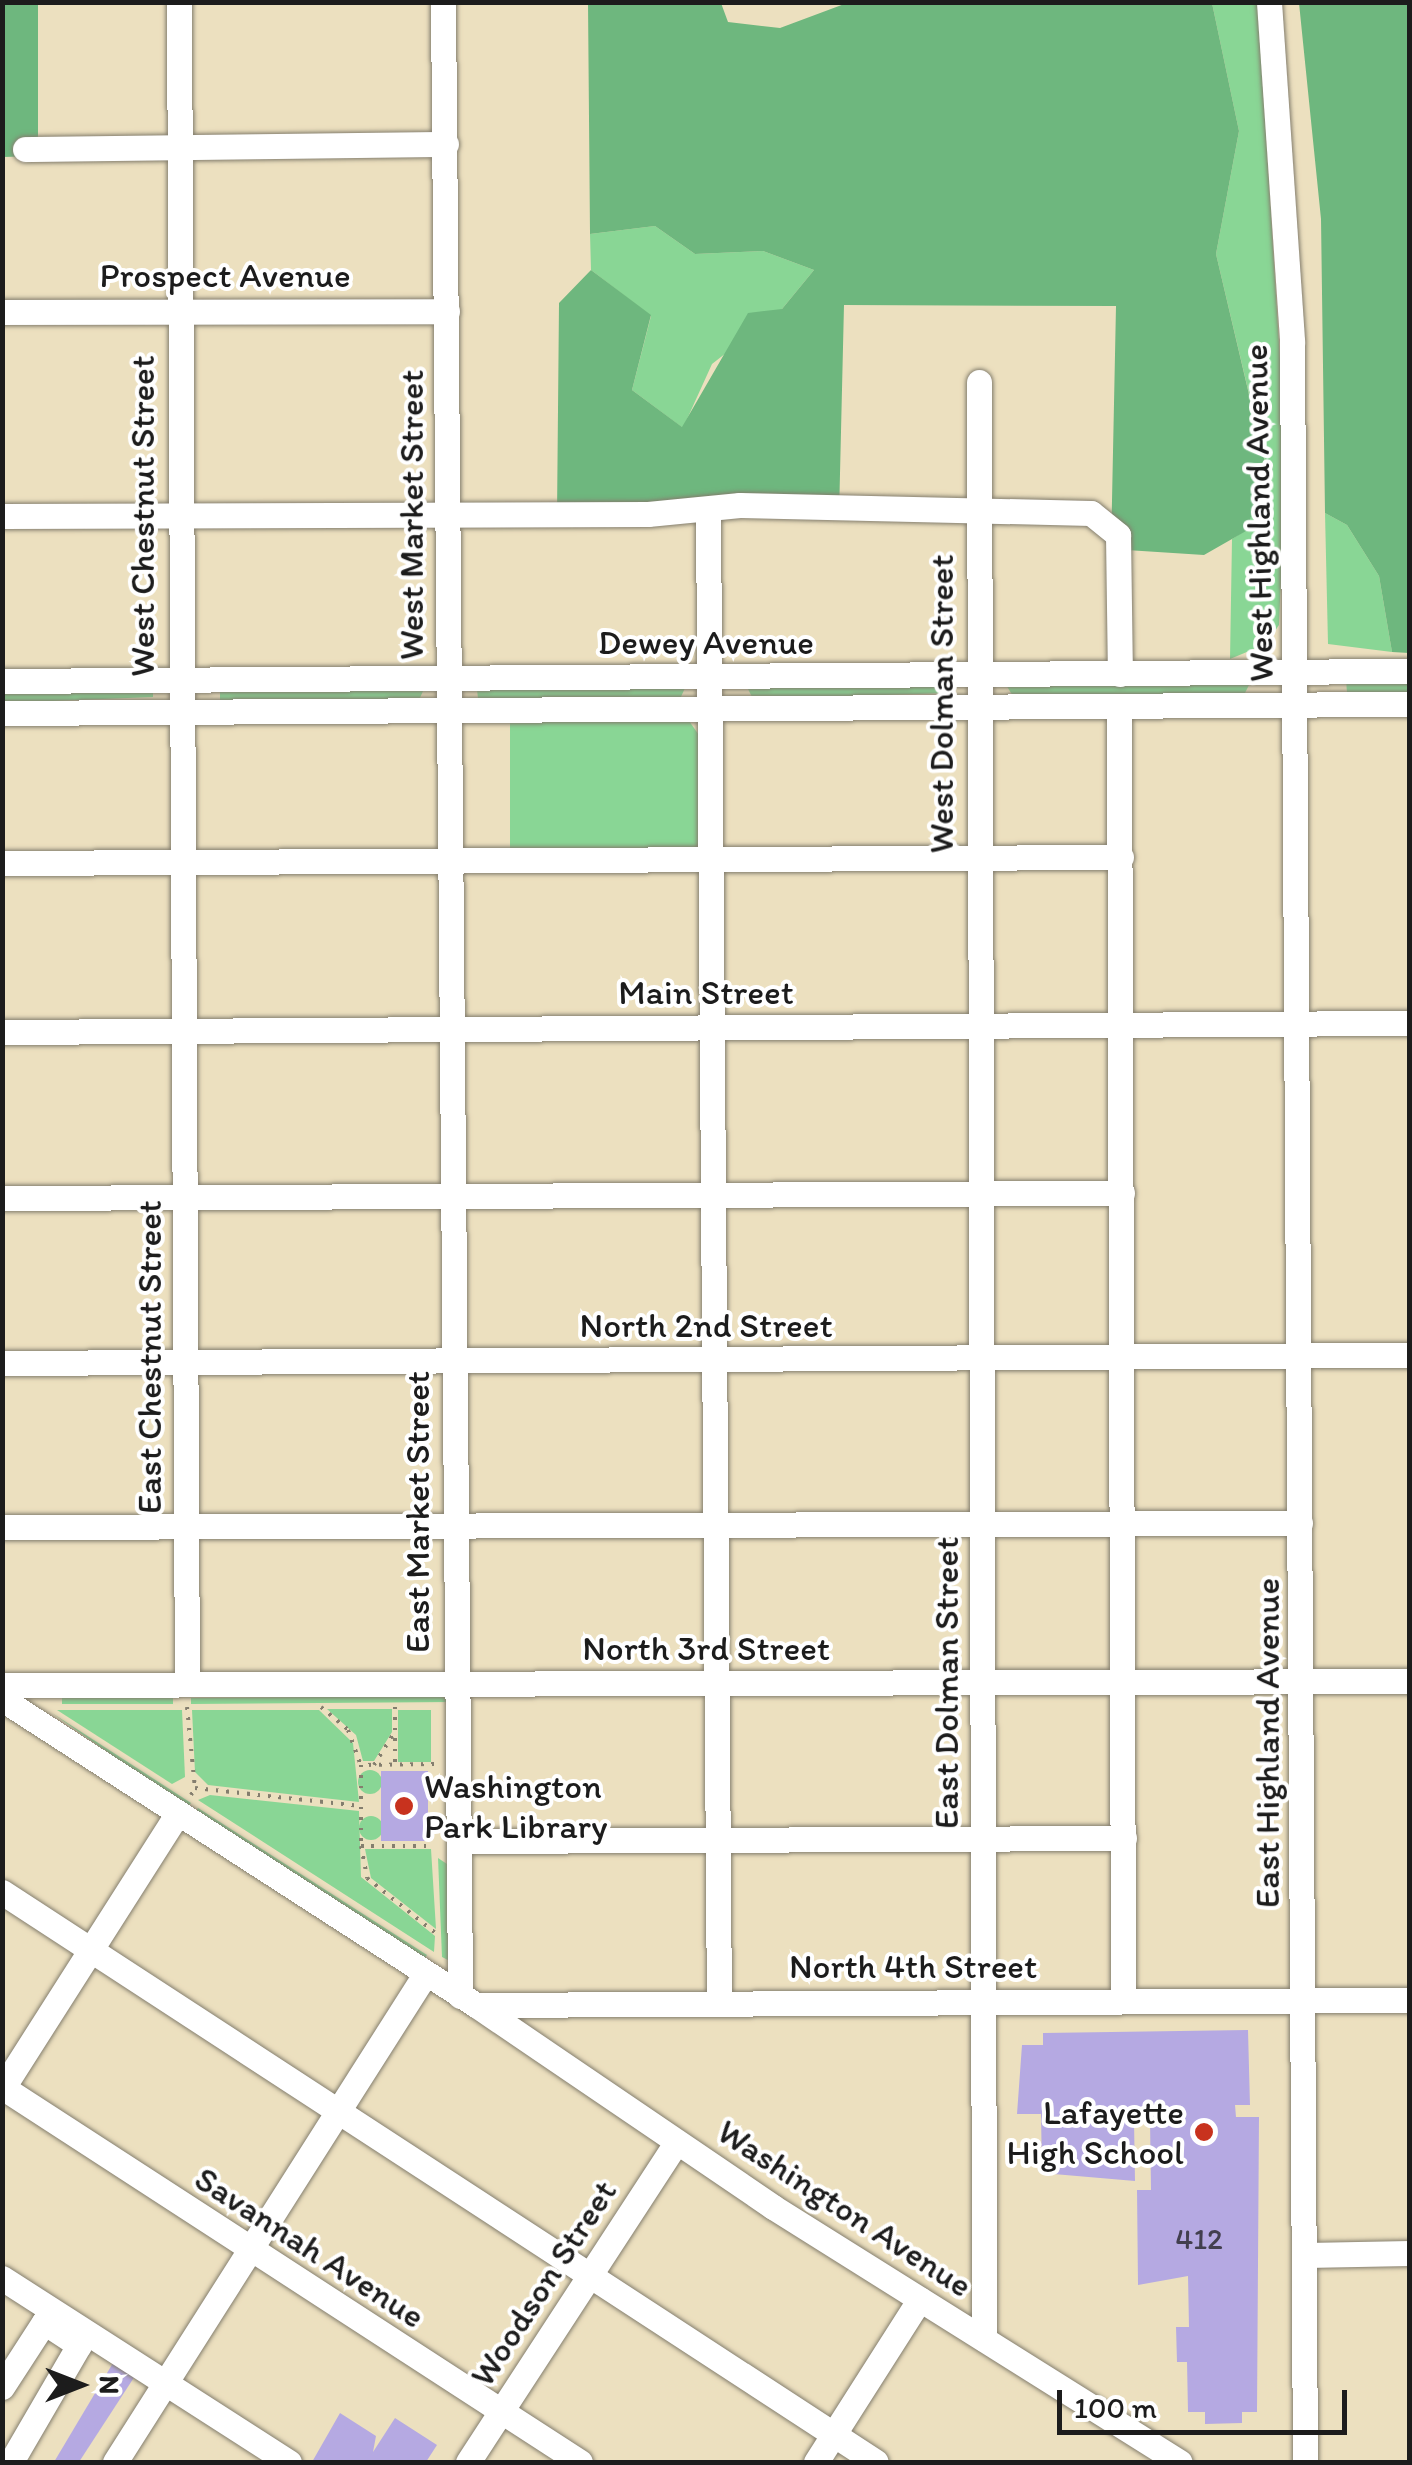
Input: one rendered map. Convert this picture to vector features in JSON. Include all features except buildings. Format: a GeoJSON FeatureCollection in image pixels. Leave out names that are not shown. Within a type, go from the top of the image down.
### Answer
{"type":"FeatureCollection","features":[{"type":"Feature","properties":{"kind":"street","name":"West Chestnut Street"},"geometry":{"type":"LineString","coordinates":[[179,2],[177,712],[184,1030]]}},
{"type":"Feature","properties":{"kind":"street","name":"West Market Street"},"geometry":{"type":"LineString","coordinates":[[443,2],[447,1027]]}},
{"type":"Feature","properties":{"kind":"street","name":"West Highland Avenue"},"geometry":{"type":"LineString","coordinates":[[1270,2],[1292,341],[1298,1023]]}},
{"type":"Feature","properties":{"kind":"street"},"geometry":{"type":"LineString","coordinates":[[25,149],[446,144]]}},
{"type":"Feature","properties":{"kind":"street","name":"Prospect Avenue"},"geometry":{"type":"LineString","coordinates":[[2,312],[447,311]]}},
{"type":"Feature","properties":{"kind":"street","name":"West Dolman Street"},"geometry":{"type":"LineString","coordinates":[[978,1026],[974,510],[979,382]]}},
{"type":"Feature","properties":{"kind":"street"},"geometry":{"type":"LineString","coordinates":[[2,516],[446,510],[708,513],[740,505],[974,510],[1109,520],[1118,534],[1120,674]]}},
{"type":"Feature","properties":{"kind":"street"},"geometry":{"type":"LineString","coordinates":[[708,513],[720,2002]]}},
{"type":"Feature","properties":{"kind":"street","name":"Dewey Avenue"},"geometry":{"type":"LineString","coordinates":[[2,682],[1410,671]]}},
{"type":"Feature","properties":{"kind":"street","name":"Dewey Avenue"},"geometry":{"type":"LineString","coordinates":[[2,713],[1410,704]]}},
{"type":"Feature","properties":{"kind":"street"},"geometry":{"type":"LineString","coordinates":[[1119,706],[1123,2000]]}},
{"type":"Feature","properties":{"kind":"street"},"geometry":{"type":"LineString","coordinates":[[2,863],[1121,857]]}},
{"type":"Feature","properties":{"kind":"street","name":"East Highland Avenue"},"geometry":{"type":"LineString","coordinates":[[1298,1023],[1305,2462]]}},
{"type":"Feature","properties":{"kind":"street","name":"Main Street"},"geometry":{"type":"LineString","coordinates":[[2,1032],[1410,1023]]}},
{"type":"Feature","properties":{"kind":"street","name":"East Dolman Street"},"geometry":{"type":"LineString","coordinates":[[978,1026],[984,2339]]}},
{"type":"Feature","properties":{"kind":"street","name":"East Market Street"},"geometry":{"type":"LineString","coordinates":[[447,1027],[452,1360],[452,1685],[447,1844],[468,2001]]}},
{"type":"Feature","properties":{"kind":"street","name":"East Chestnut Street"},"geometry":{"type":"LineString","coordinates":[[184,1030],[187,1696]]}},
{"type":"Feature","properties":{"kind":"street"},"geometry":{"type":"LineString","coordinates":[[2,1198],[1122,1193]]}},
{"type":"Feature","properties":{"kind":"street","name":"North 2nd Street"},"geometry":{"type":"LineString","coordinates":[[2,1363],[1410,1355]]}},
{"type":"Feature","properties":{"kind":"street"},"geometry":{"type":"LineString","coordinates":[[2,1526],[452,1528],[1300,1523]]}},
{"type":"Feature","properties":{"kind":"street","name":"North 3rd Street"},"geometry":{"type":"LineString","coordinates":[[2,1685],[187,1696],[452,1685],[1410,1680]]}},
{"type":"Feature","properties":{"kind":"street"},"geometry":{"type":"LineString","coordinates":[[2,1699],[182,1807],[424,1976],[115,2462]]}},
{"type":"Feature","properties":{"kind":"street"},"geometry":{"type":"LineString","coordinates":[[3,2088],[182,1807]]}},
{"type":"Feature","properties":{"kind":"street"},"geometry":{"type":"LineString","coordinates":[[447,1844],[1124,1838]]}},
{"type":"Feature","properties":{"kind":"street"},"geometry":{"type":"LineString","coordinates":[[2,1892],[876,2462]]}},
{"type":"Feature","properties":{"kind":"street","name":"North 4th Street"},"geometry":{"type":"LineString","coordinates":[[424,1976],[468,2001],[1410,2000]]}},
{"type":"Feature","properties":{"kind":"street","name":"Washington Avenue"},"geometry":{"type":"LineString","coordinates":[[468,2001],[677,2142],[1176,2461]]}},
{"type":"Feature","properties":{"kind":"street","name":"Savannah Avenue"},"geometry":{"type":"LineString","coordinates":[[3,2088],[580,2462]]}},
{"type":"Feature","properties":{"kind":"street","name":"Woodson Street"},"geometry":{"type":"LineString","coordinates":[[468,2462],[677,2142]]}},
{"type":"Feature","properties":{"kind":"street"},"geometry":{"type":"LineString","coordinates":[[1305,2255],[1410,2254]]}},
{"type":"Feature","properties":{"kind":"street"},"geometry":{"type":"LineString","coordinates":[[2,2278],[289,2462]]}},
{"type":"Feature","properties":{"kind":"street"},"geometry":{"type":"LineString","coordinates":[[816,2462],[920,2299]]}},
{"type":"Feature","properties":{"kind":"street"},"geometry":{"type":"LineString","coordinates":[[2,2387],[44,2322],[80,2345],[10,2462]]}},
{"type":"Feature","properties":{"kind":"path"},"geometry":{"type":"LineString","coordinates":[[182,1807],[195,1788],[187,1696]]}},
{"type":"Feature","properties":{"kind":"path"},"geometry":{"type":"LineString","coordinates":[[320,1707],[348,1730],[361,1765],[363,1874],[438,1935]]}},
{"type":"Feature","properties":{"kind":"path"},"geometry":{"type":"LineString","coordinates":[[395,1707],[396,1764]]}},
{"type":"Feature","properties":{"kind":"path"},"geometry":{"type":"LineString","coordinates":[[374,1764],[395,1732]]}},
{"type":"Feature","properties":{"kind":"path"},"geometry":{"type":"LineString","coordinates":[[361,1765],[434,1764]]}},
{"type":"Feature","properties":{"kind":"path"},"geometry":{"type":"LineString","coordinates":[[195,1788],[361,1806]]}},
{"type":"Feature","properties":{"kind":"path"},"geometry":{"type":"LineString","coordinates":[[362,1846],[447,1844]]}},
{"type":"Feature","properties":{"kind":"green space"},"geometry":{"type":"Polygon","coordinates":[[[3,3],[38,3],[38,156],[3,157],[3,3]]]}},
{"type":"Feature","properties":{"kind":"green space"},"geometry":{"type":"Polygon","coordinates":[[[588,3],[721,3],[728,22],[780,28],[847,3],[1212,3],[1239,131],[1216,254],[1267,471],[1246,531],[1204,555],[1111,549],[1116,306],[844,305],[839,516],[557,516],[559,303],[591,270],[651,315],[632,390],[682,427],[748,313],[782,309],[814,270],[763,251],[695,254],[655,226],[590,234],[588,3]]]}},
{"type":"Feature","properties":{"kind":"green space"},"geometry":{"type":"Polygon","coordinates":[[[1212,3],[1258,3],[1286,458],[1279,625],[1266,644],[1230,659],[1232,539],[1246,530],[1267,470],[1216,254],[1239,131],[1212,3]]]}},
{"type":"Feature","properties":{"kind":"green space"},"geometry":{"type":"Polygon","coordinates":[[[1299,3],[1409,3],[1409,653],[1392,652],[1379,576],[1347,525],[1325,513],[1321,219],[1299,3]]]}},
{"type":"Feature","properties":{"kind":"green space"},"geometry":{"type":"Polygon","coordinates":[[[655,226],[695,254],[763,251],[814,270],[782,309],[712,364],[683,428],[632,390],[651,316],[591,270],[590,234],[655,226]]]}},
{"type":"Feature","properties":{"kind":"green space"},"geometry":{"type":"Polygon","coordinates":[[[1325,513],[1347,525],[1379,576],[1392,652],[1328,644],[1325,513]]]}},
{"type":"Feature","properties":{"kind":"green space"},"geometry":{"type":"Polygon","coordinates":[[[1346,679],[1409,679],[1409,693],[1347,693],[1346,679]]]}},
{"type":"Feature","properties":{"kind":"green space"},"geometry":{"type":"Polygon","coordinates":[[[1250,683],[1244,695],[1013,696],[1006,685],[1250,683]]]}},
{"type":"Feature","properties":{"kind":"green space"},"geometry":{"type":"Polygon","coordinates":[[[747,687],[950,687],[950,693],[753,699],[747,687]]]}},
{"type":"Feature","properties":{"kind":"green space"},"geometry":{"type":"Polygon","coordinates":[[[2,688],[153,692],[153,697],[3,703],[2,688]]]}},
{"type":"Feature","properties":{"kind":"green space"},"geometry":{"type":"Polygon","coordinates":[[[685,688],[680,699],[478,698],[477,690],[685,688]]]}},
{"type":"Feature","properties":{"kind":"green space"},"geometry":{"type":"Polygon","coordinates":[[[220,689],[424,689],[419,700],[220,701],[220,689]]]}},
{"type":"Feature","properties":{"kind":"green space"},"geometry":{"type":"Polygon","coordinates":[[[510,718],[687,718],[701,738],[701,853],[510,852],[510,718]]]}},
{"type":"Feature","properties":{"kind":"green space"},"geometry":{"type":"Polygon","coordinates":[[[442,1696],[451,1702],[191,1704],[191,1698],[442,1696]]]}},
{"type":"Feature","properties":{"kind":"green space"},"geometry":{"type":"Polygon","coordinates":[[[62,1698],[173,1698],[173,1704],[62,1704],[62,1698]]]}},
{"type":"Feature","properties":{"kind":"green space"},"geometry":{"type":"Polygon","coordinates":[[[327,1709],[392,1709],[392,1732],[374,1761],[363,1761],[356,1735],[327,1709]]]}},
{"type":"Feature","properties":{"kind":"green space"},"geometry":{"type":"Polygon","coordinates":[[[57,1710],[182,1710],[185,1777],[172,1784],[57,1710]]]}},
{"type":"Feature","properties":{"kind":"green space"},"geometry":{"type":"Polygon","coordinates":[[[192,1710],[319,1710],[353,1743],[359,1802],[208,1785],[195,1772],[192,1710]]]}},
{"type":"Feature","properties":{"kind":"green space"},"geometry":{"type":"Polygon","coordinates":[[[398,1710],[431,1710],[431,1762],[398,1762],[398,1710]]]}},
{"type":"Feature","properties":{"kind":"green space"},"geometry":{"type":"Polygon","coordinates":[[[52,1713],[191,1803],[187,1808],[52,1713]]]}},
{"type":"Feature","properties":{"kind":"green space"},"geometry":{"type":"Polygon","coordinates":[[[370,1770],[382,1782],[370,1794],[358,1782],[370,1770]]]}},
{"type":"Feature","properties":{"kind":"green space"},"geometry":{"type":"Polygon","coordinates":[[[210,1795],[359,1811],[361,1877],[435,1936],[434,1952],[198,1800],[210,1795]]]}},
{"type":"Feature","properties":{"kind":"green space"},"geometry":{"type":"Polygon","coordinates":[[[198,1808],[427,1955],[424,1959],[195,1812],[198,1808]]]}},
{"type":"Feature","properties":{"kind":"green space"},"geometry":{"type":"Polygon","coordinates":[[[371,1816],[383,1828],[371,1840],[359,1828],[371,1816]]]}},
{"type":"Feature","properties":{"kind":"green space"},"geometry":{"type":"Polygon","coordinates":[[[365,1849],[431,1849],[436,1929],[371,1878],[365,1849]]]}},
{"type":"Feature","properties":{"kind":"green space"},"geometry":{"type":"Polygon","coordinates":[[[438,1858],[453,1868],[452,1962],[442,1957],[438,1858]]]}},
{"type":"Feature","properties":{"kind":"place","name":"Washington Park Library"},"geometry":{"type":"Point","coordinates":[404,1806]}},
{"type":"Feature","properties":{"kind":"place","name":"Lafayette High School"},"geometry":{"type":"Point","coordinates":[1204,2132]}}]}
